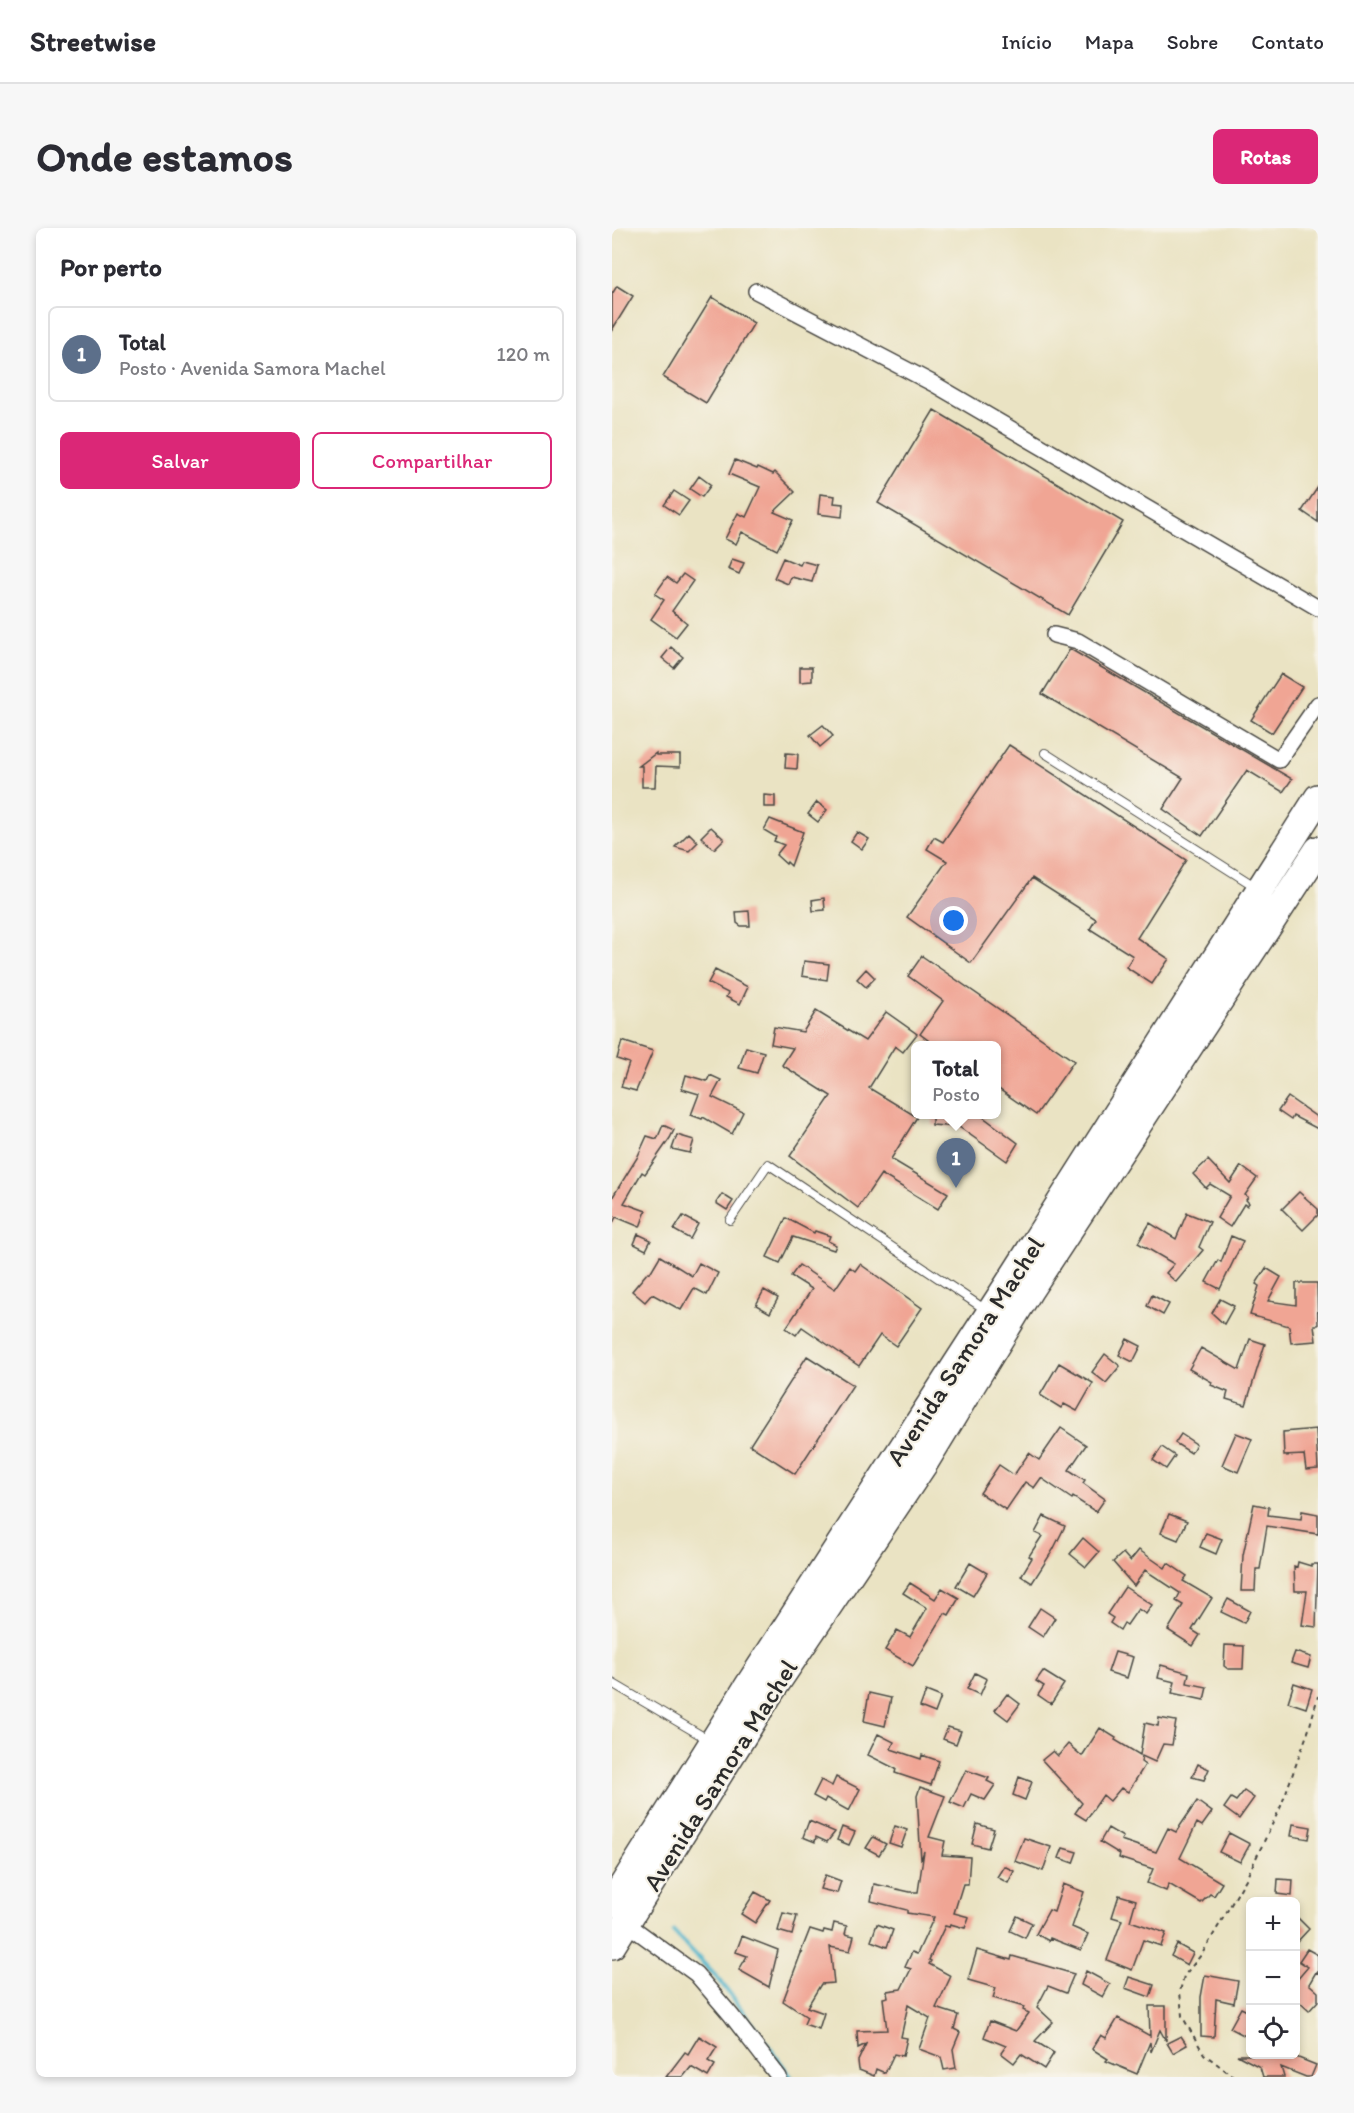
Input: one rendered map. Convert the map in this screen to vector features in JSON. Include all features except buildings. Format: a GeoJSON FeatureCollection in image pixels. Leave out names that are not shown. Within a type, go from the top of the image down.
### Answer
{"type":"FeatureCollection","features":[{"type":"Feature","properties":{"kind":"highway","name":"Avenida Samora Machel"},"geometry":{"type":"LineString","coordinates":[[612,1945],[619,1913],[713,1743],[1318,798]]}},
{"type":"Feature","properties":{"kind":"highway","name":"Avenida Samora Machel"},"geometry":{"type":"LineString","coordinates":[[619,1913],[923,1465],[1030,1289],[1318,850]]}},
{"type":"Feature","properties":{"kind":"street"},"geometry":{"type":"LineString","coordinates":[[756,291],[934,384],[1318,608]]}},
{"type":"Feature","properties":{"kind":"street"},"geometry":{"type":"LineString","coordinates":[[1054,635],[1078,641],[1279,760],[1318,704]]}},
{"type":"Feature","properties":{"kind":"street"},"geometry":{"type":"LineString","coordinates":[[619,1913],[696,1974],[779,2077]]}},
{"type":"Feature","properties":{"kind":"lane"},"geometry":{"type":"LineString","coordinates":[[1045,753],[1260,889]]}},
{"type":"Feature","properties":{"kind":"lane"},"geometry":{"type":"LineString","coordinates":[[730,1220],[768,1164],[990,1313]]}},
{"type":"Feature","properties":{"kind":"lane"},"geometry":{"type":"LineString","coordinates":[[612,1683],[713,1743]]}},
{"type":"Feature","properties":{"kind":"path"},"geometry":{"type":"LineString","coordinates":[[1234,2077],[1204,2054],[1182,2016],[1180,1991],[1184,1976],[1202,1954],[1246,1879],[1281,1806],[1309,1729],[1318,1696]]}},
{"type":"Feature","properties":{"kind":"waterway"},"geometry":{"type":"LineString","coordinates":[[674,1932],[721,1982],[791,2077]]}},
{"type":"Feature","properties":{"kind":"place","name":"Total"},"geometry":{"type":"Point","coordinates":[956,1188]}}]}
